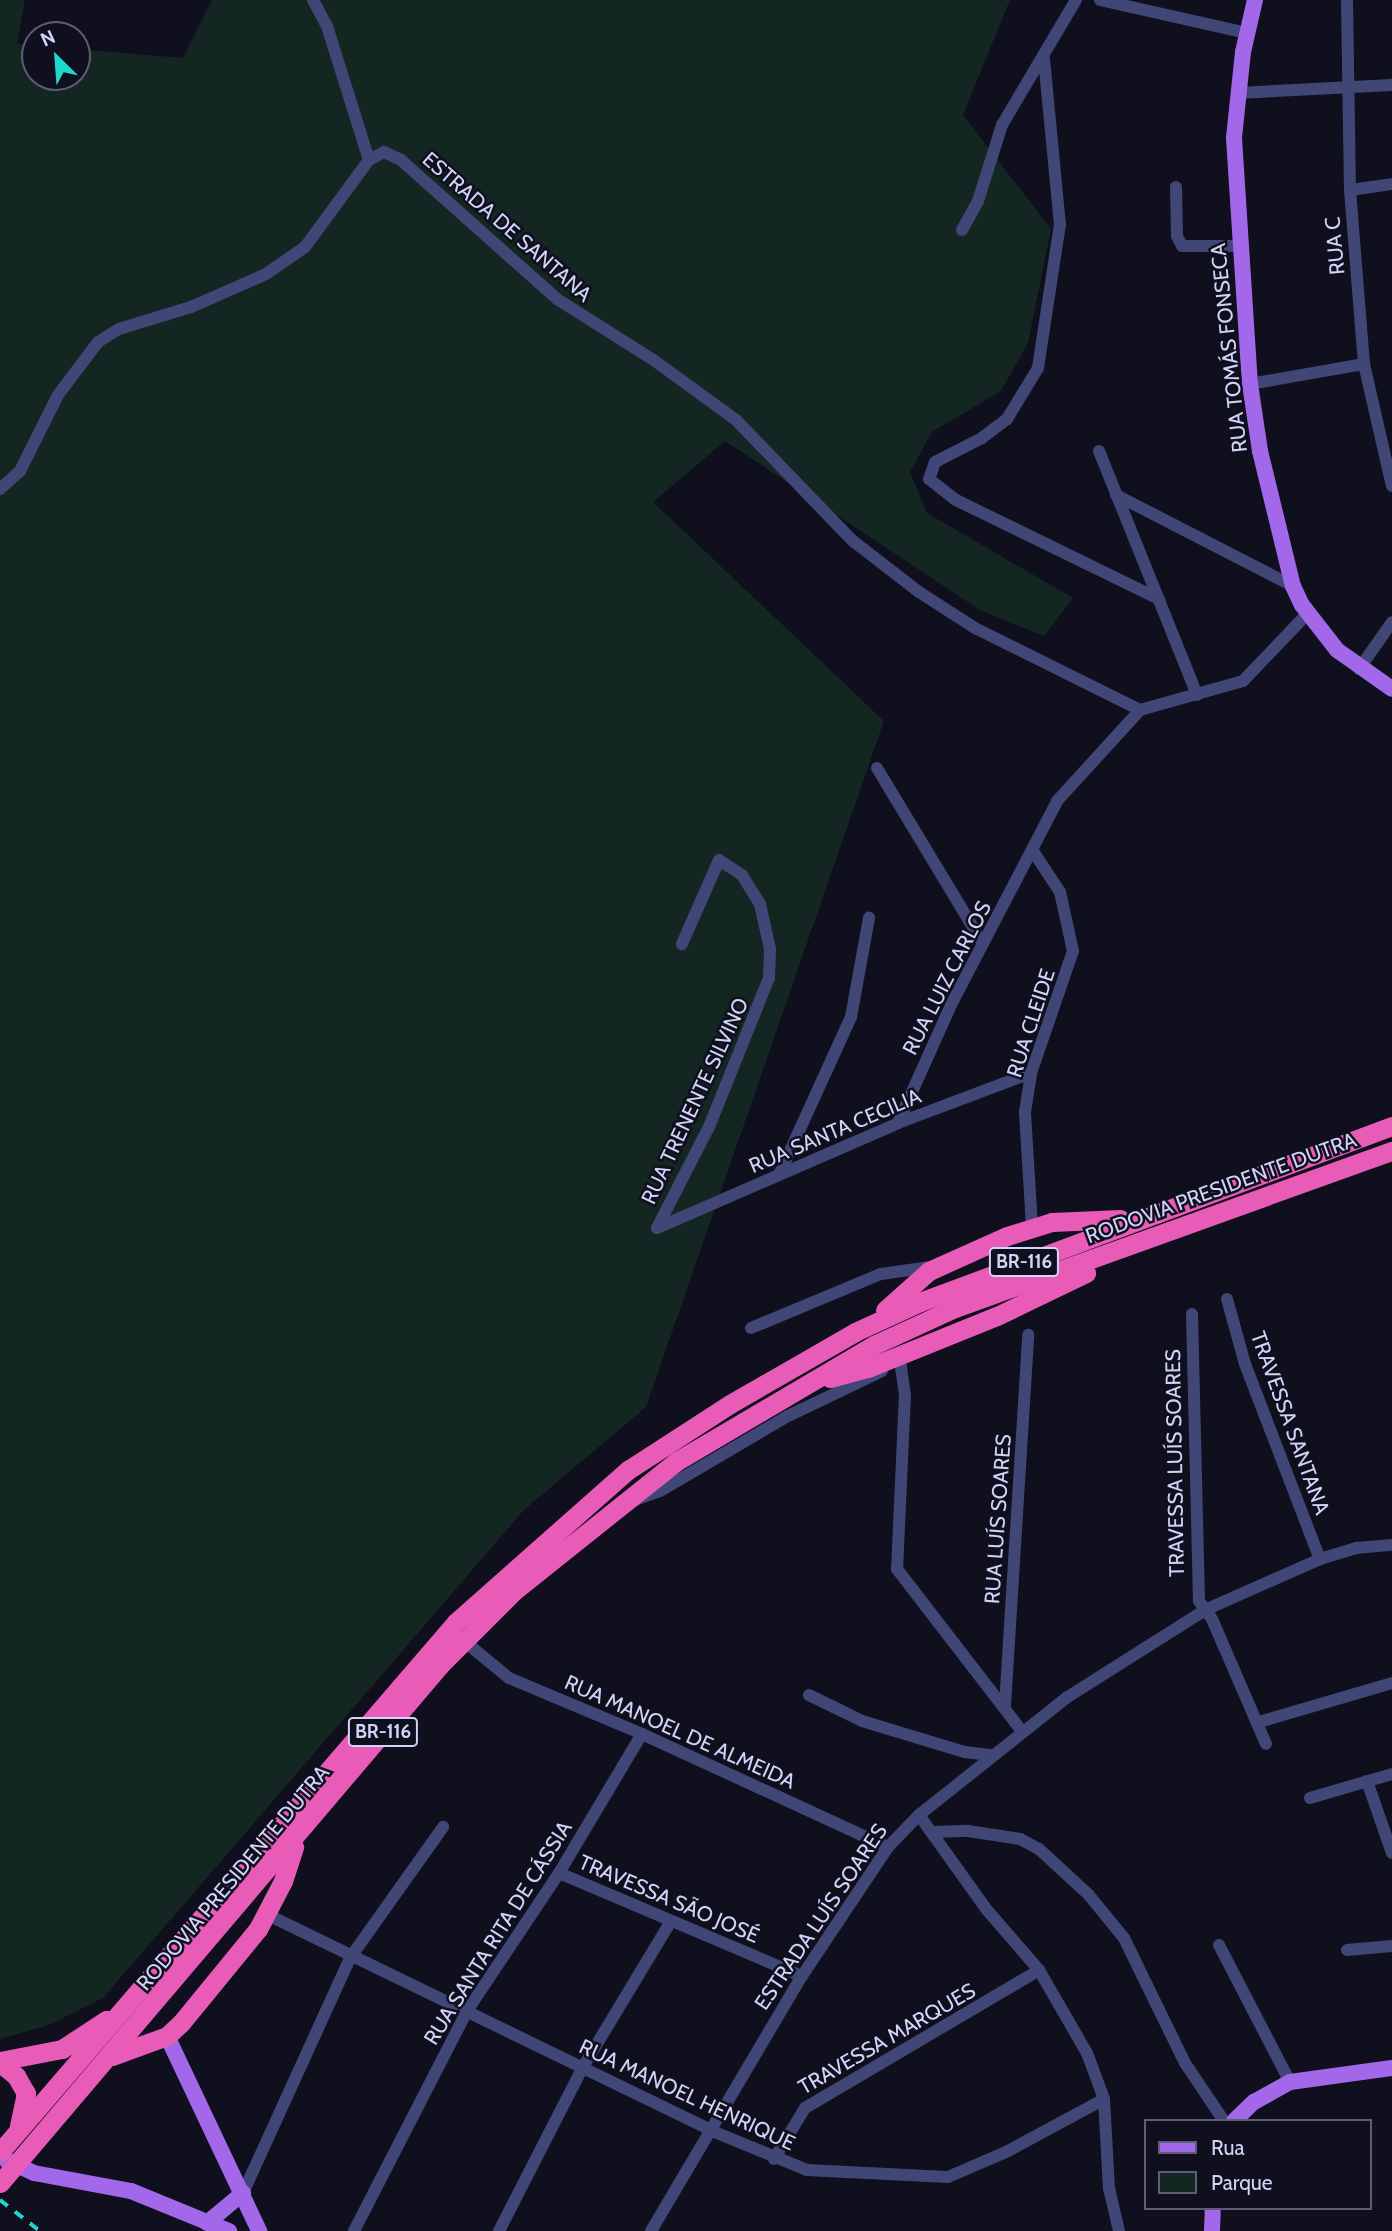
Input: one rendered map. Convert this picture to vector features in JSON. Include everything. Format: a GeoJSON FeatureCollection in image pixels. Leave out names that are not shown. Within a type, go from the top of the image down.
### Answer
{"type":"FeatureCollection","features":[{"type":"Feature","properties":{"kind":"highway","name":"RODOVIA PRESIDENTE DUTRA"},"geometry":{"type":"LineString","coordinates":[[8,2144],[88,2055],[307,1795],[479,1599],[628,1470],[691,1429],[855,1332],[920,1302],[1392,1126]]}},
{"type":"Feature","properties":{"kind":"highway"},"geometry":{"type":"LineString","coordinates":[[691,1429],[704,1413],[892,1306],[938,1266],[1032,1227],[1074,1220],[1113,1221],[1348,1143]]}},
{"type":"Feature","properties":{"kind":"highway","name":"RODOVIA PRESIDENTE DUTRA"},"geometry":{"type":"LineString","coordinates":[[0,2183],[464,1641],[514,1591],[621,1503],[741,1419],[874,1345],[956,1308],[1392,1151]]}},
{"type":"Feature","properties":{"kind":"highway"},"geometry":{"type":"LineString","coordinates":[[802,1385],[904,1356],[997,1316],[1099,1267],[1248,1215],[1317,1178]]}},
{"type":"Feature","properties":{"kind":"highway"},"geometry":{"type":"LineString","coordinates":[[0,2062],[43,2056],[100,2027],[307,1795]]}},
{"type":"Feature","properties":{"kind":"highway"},"geometry":{"type":"LineString","coordinates":[[111,2056],[167,2036],[239,1954],[266,1914],[297,1836]]}},
{"type":"Feature","properties":{"kind":"highway"},"geometry":{"type":"LineString","coordinates":[[0,2062],[16,2076],[26,2093],[8,2144]]}},
{"type":"Feature","properties":{"kind":"main road","name":"RUA TOMÁS FONSECA"},"geometry":{"type":"LineString","coordinates":[[1255,0],[1247,33],[1234,138],[1250,384],[1260,451],[1293,586],[1307,614],[1359,669],[1392,689]]}},
{"type":"Feature","properties":{"kind":"main road"},"geometry":{"type":"LineString","coordinates":[[167,2036],[259,2231]]}},
{"type":"Feature","properties":{"kind":"main road"},"geometry":{"type":"LineString","coordinates":[[1236,2119],[1254,2102],[1290,2082],[1392,2068]]}},
{"type":"Feature","properties":{"kind":"main road"},"geometry":{"type":"LineString","coordinates":[[8,2144],[27,2171],[124,2189],[229,2231]]}},
{"type":"Feature","properties":{"kind":"main road"},"geometry":{"type":"LineString","coordinates":[[207,2223],[243,2193]]}},
{"type":"Feature","properties":{"kind":"main road"},"geometry":{"type":"LineString","coordinates":[[1212,2231],[1213,2210]]}},
{"type":"Feature","properties":{"kind":"street"},"geometry":{"type":"LineString","coordinates":[[0,489],[20,471],[58,395],[98,342],[118,329],[191,307],[266,274],[305,247],[369,160],[337,54],[313,0]]}},
{"type":"Feature","properties":{"kind":"street"},"geometry":{"type":"LineString","coordinates":[[962,230],[978,201],[1002,125],[1044,60],[1076,0]]}},
{"type":"Feature","properties":{"kind":"street"},"geometry":{"type":"LineString","coordinates":[[1100,0],[1247,33]]}},
{"type":"Feature","properties":{"kind":"street","name":"RUA C"},"geometry":{"type":"LineString","coordinates":[[1347,0],[1350,190],[1364,364],[1392,486]]}},
{"type":"Feature","properties":{"kind":"street"},"geometry":{"type":"LineString","coordinates":[[1044,60],[1060,224],[1038,368],[1007,419],[982,438],[934,462],[929,479],[956,500],[1158,599]]}},
{"type":"Feature","properties":{"kind":"street"},"geometry":{"type":"LineString","coordinates":[[1238,93],[1392,85]]}},
{"type":"Feature","properties":{"kind":"street","name":"ESTRADA DE SANTANA"},"geometry":{"type":"LineString","coordinates":[[369,160],[383,152],[401,160],[557,299],[656,361],[736,420],[853,541],[919,592],[975,628],[1140,710]]}},
{"type":"Feature","properties":{"kind":"street"},"geometry":{"type":"LineString","coordinates":[[1350,190],[1392,184]]}},
{"type":"Feature","properties":{"kind":"street"},"geometry":{"type":"LineString","coordinates":[[1176,187],[1177,236],[1182,246],[1239,246]]}},
{"type":"Feature","properties":{"kind":"street"},"geometry":{"type":"LineString","coordinates":[[1250,384],[1364,364]]}},
{"type":"Feature","properties":{"kind":"street"},"geometry":{"type":"LineString","coordinates":[[1099,451],[1197,695]]}},
{"type":"Feature","properties":{"kind":"street"},"geometry":{"type":"LineString","coordinates":[[1116,495],[1293,586]]}},
{"type":"Feature","properties":{"kind":"street"},"geometry":{"type":"LineString","coordinates":[[1033,851],[1070,785],[1140,710],[1243,681],[1307,614]]}},
{"type":"Feature","properties":{"kind":"street"},"geometry":{"type":"LineString","coordinates":[[1359,669],[1392,622]]}},
{"type":"Feature","properties":{"kind":"street"},"geometry":{"type":"LineString","coordinates":[[877,768],[984,944]]}},
{"type":"Feature","properties":{"kind":"street","name":"RUA LUIZ CARLOS"},"geometry":{"type":"LineString","coordinates":[[898,1123],[984,944],[1033,851]]}},
{"type":"Feature","properties":{"kind":"street","name":"RUA CLEIDE"},"geometry":{"type":"LineString","coordinates":[[1032,1227],[1023,1137],[1031,1073],[1073,951],[1060,892],[1033,851]]}},
{"type":"Feature","properties":{"kind":"street","name":"RUA TRENENTE SILVINO"},"geometry":{"type":"LineString","coordinates":[[657,1228],[709,1127],[766,994],[770,949],[760,904],[742,875],[719,860],[682,944]]}},
{"type":"Feature","properties":{"kind":"street"},"geometry":{"type":"LineString","coordinates":[[779,1175],[851,1017],[869,918]]}},
{"type":"Feature","properties":{"kind":"street","name":"RUA SANTA CECILIA"},"geometry":{"type":"LineString","coordinates":[[657,1228],[898,1123],[1031,1073]]}},
{"type":"Feature","properties":{"kind":"street"},"geometry":{"type":"LineString","coordinates":[[751,1328],[881,1274],[938,1266]]}},
{"type":"Feature","properties":{"kind":"street","name":"TRAVESSA SANTANA"},"geometry":{"type":"LineString","coordinates":[[1227,1299],[1245,1364],[1320,1559]]}},
{"type":"Feature","properties":{"kind":"street","name":"TRAVESSA LUÍS SOARES"},"geometry":{"type":"LineString","coordinates":[[1192,1314],[1195,1549],[1199,1601],[1259,1722],[1266,1744]]}},
{"type":"Feature","properties":{"kind":"street","name":"RUA LUÍS SOARES"},"geometry":{"type":"LineString","coordinates":[[1006,1705],[1028,1335]]}},
{"type":"Feature","properties":{"kind":"street"},"geometry":{"type":"LineString","coordinates":[[621,1503],[660,1491],[788,1416],[904,1356],[905,1394],[897,1569],[1006,1705],[1021,1730]]}},
{"type":"Feature","properties":{"kind":"street","name":"ESTRADA LUÍS SOARES"},"geometry":{"type":"LineString","coordinates":[[651,2231],[802,1976],[888,1847],[919,1815],[1021,1730],[1205,1610],[1320,1559],[1356,1548],[1392,1545]]}},
{"type":"Feature","properties":{"kind":"street","name":"RUA MANOEL DE ALMEIDA"},"geometry":{"type":"LineString","coordinates":[[464,1641],[509,1678],[642,1734],[888,1847]]}},
{"type":"Feature","properties":{"kind":"street"},"geometry":{"type":"LineString","coordinates":[[1259,1722],[1392,1683]]}},
{"type":"Feature","properties":{"kind":"street"},"geometry":{"type":"LineString","coordinates":[[809,1695],[862,1721],[991,1755]]}},
{"type":"Feature","properties":{"kind":"street","name":"RUA SANTA RITA DE CÁSSIA"},"geometry":{"type":"LineString","coordinates":[[355,2231],[467,2011],[559,1874],[642,1734]]}},
{"type":"Feature","properties":{"kind":"street"},"geometry":{"type":"LineString","coordinates":[[1310,1798],[1392,1774]]}},
{"type":"Feature","properties":{"kind":"street"},"geometry":{"type":"LineString","coordinates":[[1367,1781],[1392,1853]]}},
{"type":"Feature","properties":{"kind":"street"},"geometry":{"type":"LineString","coordinates":[[919,1815],[987,1910],[1039,1970],[1087,2053],[1104,2099],[1109,2188],[1119,2231]]}},
{"type":"Feature","properties":{"kind":"street"},"geometry":{"type":"LineString","coordinates":[[243,2193],[350,1958],[443,1828]]}},
{"type":"Feature","properties":{"kind":"street"},"geometry":{"type":"LineString","coordinates":[[933,1832],[993,1833],[1020,1839],[1039,1849],[1088,1894],[1124,1938],[1189,2071],[1223,2119]]}},
{"type":"Feature","properties":{"kind":"street","name":"TRAVESSA SÃO JOSÉ"},"geometry":{"type":"LineString","coordinates":[[559,1874],[802,1976]]}},
{"type":"Feature","properties":{"kind":"street","name":"RUA MANOEL HENRIQUE"},"geometry":{"type":"LineString","coordinates":[[266,1914],[350,1958],[467,2011],[712,2131],[774,2159],[835,2174],[948,2177],[1029,2141],[1104,2099]]}},
{"type":"Feature","properties":{"kind":"street"},"geometry":{"type":"LineString","coordinates":[[499,2231],[583,2067],[671,1921]]}},
{"type":"Feature","properties":{"kind":"street"},"geometry":{"type":"LineString","coordinates":[[1219,1945],[1290,2082]]}},
{"type":"Feature","properties":{"kind":"street"},"geometry":{"type":"LineString","coordinates":[[1347,1950],[1392,1947]]}},
{"type":"Feature","properties":{"kind":"street","name":"TRAVESSA MARQUES"},"geometry":{"type":"LineString","coordinates":[[774,2159],[804,2108],[1039,1970]]}},
{"type":"Feature","properties":{"kind":"green space"},"geometry":{"type":"Polygon","coordinates":[[[0,0],[25,0],[17,44],[21,44],[21,91],[91,91],[91,50],[183,58],[212,0],[1010,0],[963,115],[1051,229],[1028,343],[1001,391],[932,432],[910,472],[927,513],[1073,598],[1044,636],[980,610],[725,441],[653,502],[884,721],[646,1407],[524,1510],[103,1998],[49,2025],[0,2039],[0,0]]]}},
{"type":"Feature","properties":{"kind":"railway"},"geometry":{"type":"LineString","coordinates":[[0,2200],[40,2231]]}}]}
